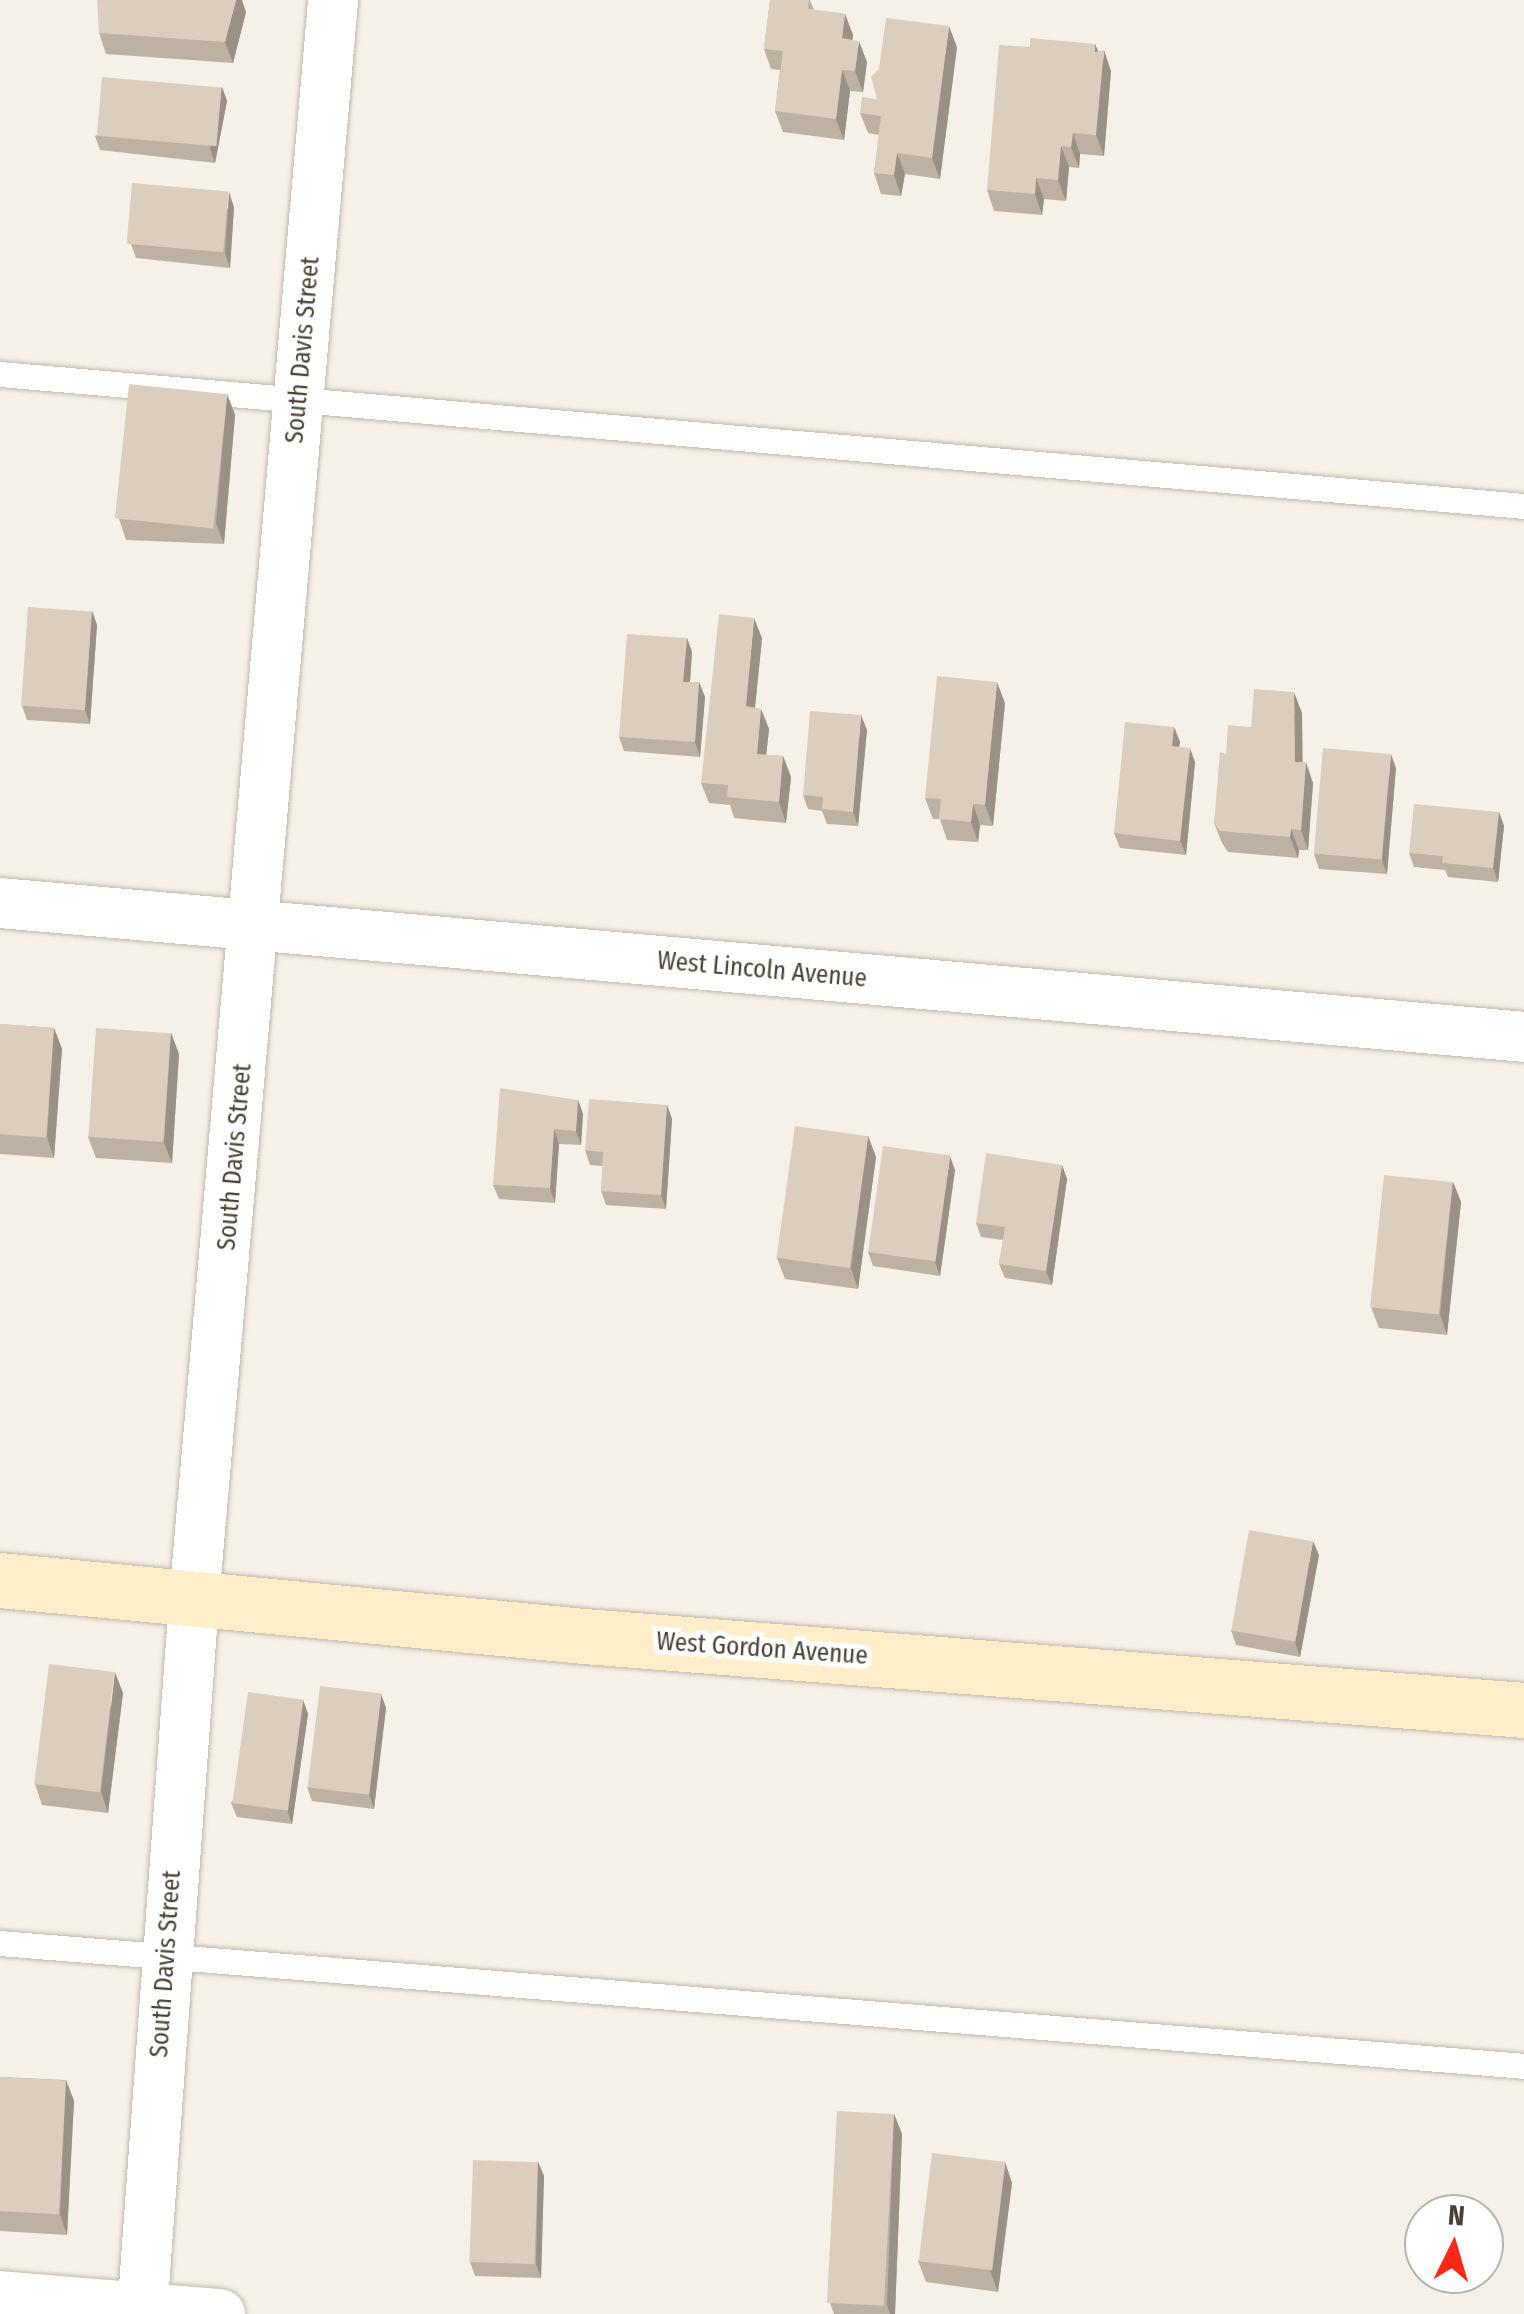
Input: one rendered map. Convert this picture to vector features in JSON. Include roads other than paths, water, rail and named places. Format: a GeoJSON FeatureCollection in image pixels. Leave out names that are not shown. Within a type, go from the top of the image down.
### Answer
{"type":"FeatureCollection","features":[{"type":"Feature","properties":{"kind":"street","name":"South Davis Street"},"geometry":{"type":"LineString","coordinates":[[143,2311],[194,1600],[257,925],[333,0]]}},
{"type":"Feature","properties":{"kind":"street","name":"West Lincoln Avenue"},"geometry":{"type":"LineString","coordinates":[[0,903],[1524,1036]]}},
{"type":"Feature","properties":{"kind":"street","name":"West Gordon Avenue"},"geometry":{"type":"LineString","coordinates":[[0,1580],[194,1600],[1524,1710]]}},
{"type":"Feature","properties":{"kind":"street"},"geometry":{"type":"LineString","coordinates":[[0,2296],[143,2311],[220,2314]]}},
{"type":"Feature","properties":{"kind":"lane"},"geometry":{"type":"LineString","coordinates":[[0,374],[1524,506]]}},
{"type":"Feature","properties":{"kind":"lane"},"geometry":{"type":"LineString","coordinates":[[0,1943],[1524,2066]]}}]}
